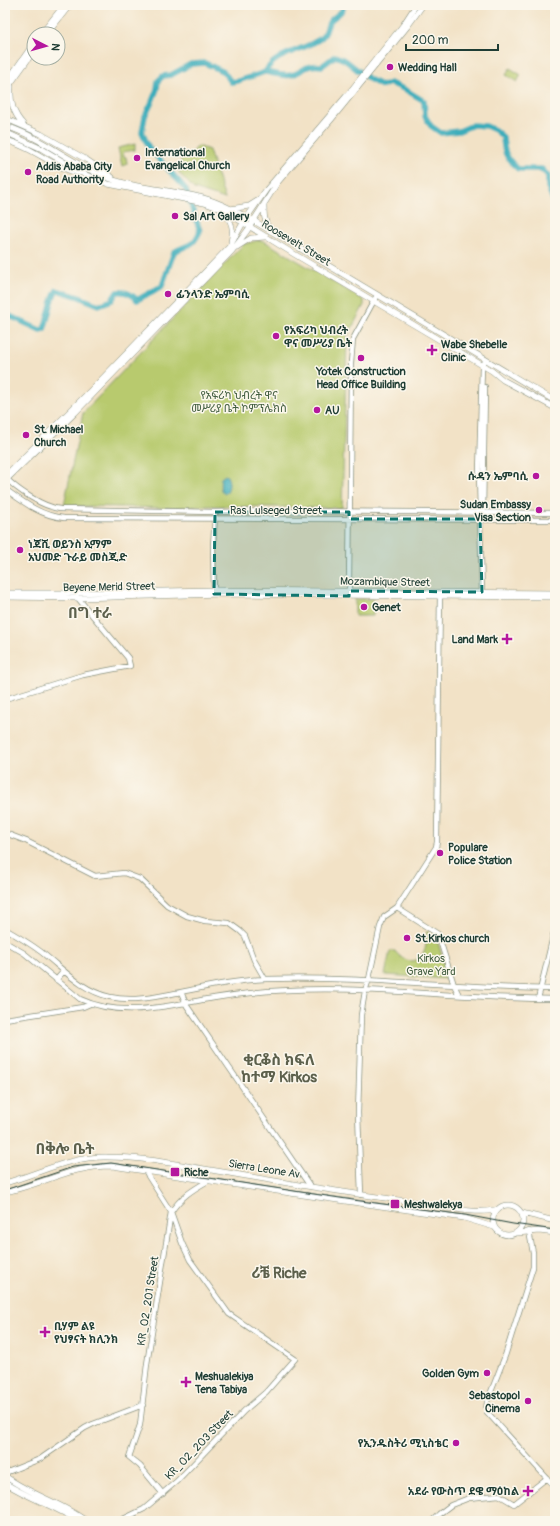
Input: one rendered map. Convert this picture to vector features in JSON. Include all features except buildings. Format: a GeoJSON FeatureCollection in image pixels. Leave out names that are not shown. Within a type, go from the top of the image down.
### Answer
{"type":"FeatureCollection","features":[{"type":"Feature","properties":{"kind":"main road"},"geometry":{"type":"LineString","coordinates":[[47,26],[64,5]]}},
{"type":"Feature","properties":{"kind":"main road"},"geometry":{"type":"LineString","coordinates":[[53,26],[70,5]]}},
{"type":"Feature","properties":{"kind":"main road"},"geometry":{"type":"LineString","coordinates":[[365,74],[416,5]]}},
{"type":"Feature","properties":{"kind":"main road"},"geometry":{"type":"LineString","coordinates":[[6,478],[75,413],[117,366],[231,249],[254,221],[262,201],[283,168],[407,27],[423,5]]}},
{"type":"Feature","properties":{"kind":"main road"},"geometry":{"type":"LineString","coordinates":[[5,84],[26,54]]}},
{"type":"Feature","properties":{"kind":"main road"},"geometry":{"type":"LineString","coordinates":[[5,98],[11,83],[26,62]]}},
{"type":"Feature","properties":{"kind":"main road"},"geometry":{"type":"LineString","coordinates":[[11,83],[10,97],[14,111],[25,126]]}},
{"type":"Feature","properties":{"kind":"main road"},"geometry":{"type":"LineString","coordinates":[[5,112],[9,124],[6,134]]}},
{"type":"Feature","properties":{"kind":"main road"},"geometry":{"type":"LineString","coordinates":[[9,124],[25,126],[87,160],[115,180]]}},
{"type":"Feature","properties":{"kind":"main road","name":"Roosevelt Street"},"geometry":{"type":"LineString","coordinates":[[9,124],[92,170],[115,180],[195,199],[221,209],[484,366],[503,380],[555,408]]}},
{"type":"Feature","properties":{"kind":"main road","name":"Roosevelt Street"},"geometry":{"type":"LineString","coordinates":[[6,134],[42,149],[84,174],[101,182],[117,187],[171,194]]}},
{"type":"Feature","properties":{"kind":"main road"},"geometry":{"type":"LineString","coordinates":[[5,140],[33,151],[66,169],[84,174]]}},
{"type":"Feature","properties":{"kind":"main road","name":"Roosevelt Street"},"geometry":{"type":"LineString","coordinates":[[195,199],[208,199],[247,217],[555,401]]}},
{"type":"Feature","properties":{"kind":"main road"},"geometry":{"type":"LineString","coordinates":[[230,209],[249,206],[262,201]]}},
{"type":"Feature","properties":{"kind":"main road"},"geometry":{"type":"LineString","coordinates":[[231,249],[243,223],[262,201]]}},
{"type":"Feature","properties":{"kind":"main road"},"geometry":{"type":"LineString","coordinates":[[262,201],[265,222],[270,232]]}},
{"type":"Feature","properties":{"kind":"main road"},"geometry":{"type":"LineString","coordinates":[[221,209],[233,227],[231,249]]}},
{"type":"Feature","properties":{"kind":"main road"},"geometry":{"type":"LineString","coordinates":[[231,249],[247,240],[266,236]]}},
{"type":"Feature","properties":{"kind":"main road"},"geometry":{"type":"LineString","coordinates":[[431,335],[434,329]]}},
{"type":"Feature","properties":{"kind":"main road","name":"Beyene Merid Street"},"geometry":{"type":"LineString","coordinates":[[5,593],[214,592]]}},
{"type":"Feature","properties":{"kind":"main road","name":"Beyene Merid Street"},"geometry":{"type":"LineString","coordinates":[[5,597],[78,598],[214,592]]}},
{"type":"Feature","properties":{"kind":"main road","name":"Mozambique Street"},"geometry":{"type":"LineString","coordinates":[[214,592],[349,594],[555,593]]}},
{"type":"Feature","properties":{"kind":"main road","name":"Mozambique Street"},"geometry":{"type":"LineString","coordinates":[[482,594],[555,597]]}},
{"type":"Feature","properties":{"kind":"main road","name":"Sierra Leone Av"},"geometry":{"type":"LineString","coordinates":[[5,1183],[84,1158],[105,1157],[159,1162],[464,1210],[488,1212],[498,1209]]}},
{"type":"Feature","properties":{"kind":"main road","name":"Sierra Leone Av"},"geometry":{"type":"LineString","coordinates":[[5,1192],[83,1168],[112,1166],[464,1218],[494,1227]]}},
{"type":"Feature","properties":{"kind":"main road"},"geometry":{"type":"LineString","coordinates":[[555,1221],[522,1213],[514,1206],[502,1206],[493,1217],[494,1227],[498,1232],[504,1235],[529,1231],[555,1233]]}},
{"type":"Feature","properties":{"kind":"main road"},"geometry":{"type":"LineString","coordinates":[[517,1232],[523,1224],[522,1213]]}},
{"type":"Feature","properties":{"kind":"main road"},"geometry":{"type":"LineString","coordinates":[[5,1476],[22,1488],[62,1506],[86,1521]]}},
{"type":"Feature","properties":{"kind":"main road"},"geometry":{"type":"LineString","coordinates":[[5,1483],[78,1521]]}},
{"type":"Feature","properties":{"kind":"street"},"geometry":{"type":"LineString","coordinates":[[349,594],[351,363],[353,343],[356,333],[377,295]]}},
{"type":"Feature","properties":{"kind":"street"},"geometry":{"type":"LineString","coordinates":[[482,594],[480,519],[484,366],[487,360]]}},
{"type":"Feature","properties":{"kind":"street","name":"Ras Lulseged Street"},"geometry":{"type":"LineString","coordinates":[[6,478],[46,505],[60,509],[215,512],[278,510],[350,512],[555,513]]}},
{"type":"Feature","properties":{"kind":"street","name":"Ras Lulseged Street"},"geometry":{"type":"LineString","coordinates":[[5,489],[43,514],[57,517],[214,519],[431,518],[555,520]]}},
{"type":"Feature","properties":{"kind":"street"},"geometry":{"type":"LineString","coordinates":[[277,519],[278,510]]}},
{"type":"Feature","properties":{"kind":"street"},"geometry":{"type":"LineString","coordinates":[[214,592],[213,546],[215,512]]}},
{"type":"Feature","properties":{"kind":"street"},"geometry":{"type":"LineString","coordinates":[[398,512],[398,518]]}},
{"type":"Feature","properties":{"kind":"street"},"geometry":{"type":"LineString","coordinates":[[431,512],[431,518]]}},
{"type":"Feature","properties":{"kind":"street"},"geometry":{"type":"LineString","coordinates":[[5,699],[83,676],[130,666],[128,658],[73,593]]}},
{"type":"Feature","properties":{"kind":"street"},"geometry":{"type":"LineString","coordinates":[[361,1195],[358,1113],[361,1015],[365,991],[380,927],[384,917],[398,908],[436,847],[437,842],[440,594]]}},
{"type":"Feature","properties":{"kind":"street"},"geometry":{"type":"LineString","coordinates":[[5,833],[26,841],[95,876],[120,872],[136,877],[167,905],[192,918],[205,921],[229,923],[245,936],[254,960],[265,979]]}},
{"type":"Feature","properties":{"kind":"street"},"geometry":{"type":"LineString","coordinates":[[398,908],[438,934],[454,985],[459,995]]}},
{"type":"Feature","properties":{"kind":"street"},"geometry":{"type":"LineString","coordinates":[[538,999],[555,928]]}},
{"type":"Feature","properties":{"kind":"street"},"geometry":{"type":"LineString","coordinates":[[5,929],[29,942],[85,987],[109,997],[118,998],[138,999],[265,979],[369,979],[454,985],[555,989]]}},
{"type":"Feature","properties":{"kind":"street"},"geometry":{"type":"LineString","coordinates":[[5,942],[24,953],[80,999],[90,1004],[122,1010],[133,1010],[250,992],[315,990],[555,999]]}},
{"type":"Feature","properties":{"kind":"street"},"geometry":{"type":"LineString","coordinates":[[56,980],[64,970]]}},
{"type":"Feature","properties":{"kind":"street"},"geometry":{"type":"LineString","coordinates":[[181,992],[185,1002],[270,1130],[310,1186]]}},
{"type":"Feature","properties":{"kind":"street"},"geometry":{"type":"LineString","coordinates":[[78,1007],[80,999]]}},
{"type":"Feature","properties":{"kind":"street"},"geometry":{"type":"LineString","coordinates":[[5,1019],[83,1007],[90,1004]]}},
{"type":"Feature","properties":{"kind":"street","name":"KR_02_203 Street"},"geometry":{"type":"LineString","coordinates":[[119,1521],[144,1509],[163,1494],[244,1411],[266,1392],[295,1359],[229,1314],[190,1260],[182,1244],[171,1212],[146,1171]]}},
{"type":"Feature","properties":{"kind":"street"},"geometry":{"type":"LineString","coordinates":[[171,1212],[179,1201],[192,1190],[208,1181]]}},
{"type":"Feature","properties":{"kind":"street","name":"KR_02_201 Street"},"geometry":{"type":"LineString","coordinates":[[163,1494],[140,1466],[129,1457],[140,1425],[147,1364],[171,1212]]}},
{"type":"Feature","properties":{"kind":"street"},"geometry":{"type":"LineString","coordinates":[[529,1231],[533,1253],[533,1267],[505,1356],[487,1402],[486,1411],[555,1487]]}},
{"type":"Feature","properties":{"kind":"street"},"geometry":{"type":"LineString","coordinates":[[5,1473],[40,1458],[93,1424],[143,1405]]}},
{"type":"Feature","properties":{"kind":"street"},"geometry":{"type":"LineString","coordinates":[[432,1521],[451,1505],[470,1498],[499,1495],[514,1504],[547,1478]]}},
{"type":"Feature","properties":{"kind":"highlighted area"},"geometry":{"type":"Polygon","coordinates":[[[215,512],[349,512],[349,519],[480,519],[482,592],[349,591],[349,596],[214,594],[215,512]]]}},
{"type":"Feature","properties":{"kind":"green space"},"geometry":{"type":"Polygon","coordinates":[[[510,68],[521,75],[517,82],[506,75],[510,68]]]}},
{"type":"Feature","properties":{"kind":"green space"},"geometry":{"type":"Polygon","coordinates":[[[135,144],[135,150],[123,152],[127,163],[126,165],[122,166],[118,148],[135,144]]]}},
{"type":"Feature","properties":{"kind":"green space"},"geometry":{"type":"Polygon","coordinates":[[[198,146],[209,150],[225,199],[194,189],[179,173],[181,159],[191,154],[198,146]]]}},
{"type":"Feature","properties":{"kind":"green space","name":"የአፍሪካ ህብረት ዋና መሥሪያ ቤት ኮምፕሌክስ"},"geometry":{"type":"Polygon","coordinates":[[[259,240],[264,241],[364,300],[364,305],[347,337],[342,508],[209,506],[166,508],[64,505],[83,413],[244,244],[259,240]]]}},
{"type":"Feature","properties":{"kind":"green space","name":"Genet"},"geometry":{"type":"Polygon","coordinates":[[[355,599],[373,599],[373,616],[355,616],[355,599]]]}},
{"type":"Feature","properties":{"kind":"green space","name":"Kirkos Grave Yard"},"geometry":{"type":"Polygon","coordinates":[[[427,931],[436,936],[449,979],[385,975],[390,951],[395,951],[401,957],[409,961],[417,960],[425,948],[427,931]]]}},
{"type":"Feature","properties":{"kind":"water"},"geometry":{"type":"Polygon","coordinates":[[[225,475],[229,481],[229,488],[225,494],[223,493],[220,485],[221,478],[225,475]]]}},
{"type":"Feature","properties":{"kind":"waterway"},"geometry":{"type":"LineString","coordinates":[[5,321],[10,316],[40,330],[44,329],[57,290],[99,305],[112,300],[117,292],[128,293],[137,300],[162,286],[174,252],[195,241],[200,231],[185,188],[149,148],[142,132],[145,116],[157,89],[158,81],[163,76],[171,75],[191,64],[205,63],[224,72],[231,82],[265,72],[276,60],[314,43],[321,38],[325,34],[329,22],[343,9],[343,5]]}},
{"type":"Feature","properties":{"kind":"waterway"},"geometry":{"type":"LineString","coordinates":[[265,72],[281,75],[295,74],[308,67],[316,65],[322,66],[335,56],[345,60],[369,79],[382,86],[390,83],[406,90],[424,101],[425,116],[431,126],[441,133],[459,131],[473,125],[486,126],[495,130],[503,137],[506,155],[518,169],[542,169],[548,176],[548,187],[555,205]]}},
{"type":"Feature","properties":{"kind":"tram line"},"geometry":{"type":"LineString","coordinates":[[5,1190],[73,1167],[111,1163],[353,1200],[465,1215],[555,1230]]}},
{"type":"Feature","properties":{"kind":"place","name":"Wedding Hall"},"geometry":{"type":"Point","coordinates":[390,67]}},
{"type":"Feature","properties":{"kind":"place","name":"International Evangelical Church"},"geometry":{"type":"Point","coordinates":[137,158]}},
{"type":"Feature","properties":{"kind":"place","name":"Addis Ababa City Road Authority"},"geometry":{"type":"Point","coordinates":[28,172]}},
{"type":"Feature","properties":{"kind":"place","name":"Sal Art Gallery"},"geometry":{"type":"Point","coordinates":[175,216]}},
{"type":"Feature","properties":{"kind":"place","name":"ፊንላንድ ኤምባሲ"},"geometry":{"type":"Point","coordinates":[168,294]}},
{"type":"Feature","properties":{"kind":"place","name":"የአፍሪካ ህብረት ዋና መሥሪያ ቤት"},"geometry":{"type":"Point","coordinates":[276,336]}},
{"type":"Feature","properties":{"kind":"place","name":"Wabe Shebelle Clinic"},"geometry":{"type":"Point","coordinates":[432,350]}},
{"type":"Feature","properties":{"kind":"place","name":"Yotek Construction Head Office Building"},"geometry":{"type":"Point","coordinates":[361,358]}},
{"type":"Feature","properties":{"kind":"place","name":"AU"},"geometry":{"type":"Point","coordinates":[317,410]}},
{"type":"Feature","properties":{"kind":"place","name":"St. Michael Church"},"geometry":{"type":"Point","coordinates":[26,435]}},
{"type":"Feature","properties":{"kind":"place","name":"ሱዳን ኤምባሲ"},"geometry":{"type":"Point","coordinates":[536,476]}},
{"type":"Feature","properties":{"kind":"place","name":"Sudan Embassy Visa Section"},"geometry":{"type":"Point","coordinates":[539,510]}},
{"type":"Feature","properties":{"kind":"place","name":"ነጃሺ ወይንስ ኢማም አህመድ ጉራይ መስጂድ"},"geometry":{"type":"Point","coordinates":[20,550]}},
{"type":"Feature","properties":{"kind":"place","name":"Genet"},"geometry":{"type":"Point","coordinates":[364,607]}},
{"type":"Feature","properties":{"kind":"place","name":"Land Mark"},"geometry":{"type":"Point","coordinates":[507,639]}},
{"type":"Feature","properties":{"kind":"place","name":"Populare Police Station"},"geometry":{"type":"Point","coordinates":[440,853]}},
{"type":"Feature","properties":{"kind":"place","name":"St.Kirkos church"},"geometry":{"type":"Point","coordinates":[407,938]}},
{"type":"Feature","properties":{"kind":"place","name":"Riche"},"geometry":{"type":"Point","coordinates":[175,1172]}},
{"type":"Feature","properties":{"kind":"place","name":"Meshwalekya"},"geometry":{"type":"Point","coordinates":[395,1204]}},
{"type":"Feature","properties":{"kind":"place","name":"ቢሃም ልዩ የህፃናት ክሊንክ"},"geometry":{"type":"Point","coordinates":[45,1332]}},
{"type":"Feature","properties":{"kind":"place","name":"Golden Gym"},"geometry":{"type":"Point","coordinates":[487,1373]}},
{"type":"Feature","properties":{"kind":"place","name":"Meshualekiya Tena Tabiya"},"geometry":{"type":"Point","coordinates":[186,1382]}},
{"type":"Feature","properties":{"kind":"place","name":"Sebastopol Cinema"},"geometry":{"type":"Point","coordinates":[528,1401]}},
{"type":"Feature","properties":{"kind":"place","name":"የኢንዱስትሪ ሚኒስቴር"},"geometry":{"type":"Point","coordinates":[456,1443]}},
{"type":"Feature","properties":{"kind":"place","name":"አደራ የውስጥ ደዌ ማዕከል"},"geometry":{"type":"Point","coordinates":[528,1491]}},
{"type":"Feature","properties":{"kind":"district","name":"በግ ተራ"},"geometry":{"type":"Point","coordinates":[90,613]}},
{"type":"Feature","properties":{"kind":"district","name":"ቂርቆስ ክፍለ ከተማ Kirkos"},"geometry":{"type":"Point","coordinates":[279,1068]}},
{"type":"Feature","properties":{"kind":"district","name":"በቅሎ ቤት"},"geometry":{"type":"Point","coordinates":[65,1149]}},
{"type":"Feature","properties":{"kind":"district","name":"ሪቼ Riche"},"geometry":{"type":"Point","coordinates":[279,1273]}}]}
